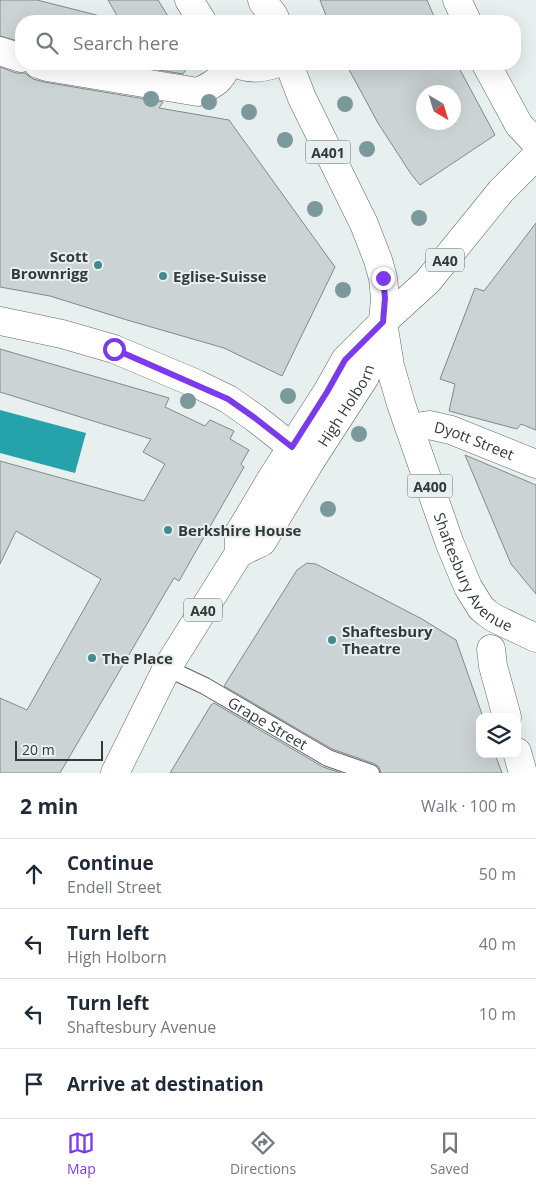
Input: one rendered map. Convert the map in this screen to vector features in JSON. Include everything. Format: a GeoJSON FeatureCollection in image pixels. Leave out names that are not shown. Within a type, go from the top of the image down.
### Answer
{"type":"FeatureCollection","features":[{"type":"Feature","properties":{"kind":"main road"},"geometry":{"type":"LineString","coordinates":[[189,0],[198,15]]}},
{"type":"Feature","properties":{"kind":"main road"},"geometry":{"type":"LineString","coordinates":[[458,0],[464,15]]}},
{"type":"Feature","properties":{"kind":"main road"},"geometry":{"type":"LineString","coordinates":[[0,51],[15,56]]}},
{"type":"Feature","properties":{"kind":"main road"},"geometry":{"type":"LineString","coordinates":[[65,70],[198,92],[218,81],[226,70]]}},
{"type":"Feature","properties":{"kind":"main road","name":"Shaftesbury Avenue"},"geometry":{"type":"LineString","coordinates":[[291,70],[302,98],[374,248],[383,278],[385,298],[383,322],[390,366],[401,404],[450,544],[473,597],[481,608],[494,618],[536,638]]}},
{"type":"Feature","properties":{"kind":"main road"},"geometry":{"type":"LineString","coordinates":[[489,70],[519,125],[536,143]]}},
{"type":"Feature","properties":{"kind":"main road","name":"A40"},"geometry":{"type":"LineString","coordinates":[[383,322],[428,281],[501,191],[536,156]]}},
{"type":"Feature","properties":{"kind":"main road"},"geometry":{"type":"LineString","coordinates":[[0,321],[44,330],[114,349],[197,384],[228,399],[306,454]]}},
{"type":"Feature","properties":{"kind":"main road","name":"High Holborn"},"geometry":{"type":"LineString","coordinates":[[116,773],[167,668],[238,553],[239,534],[306,454],[366,377],[383,322]]}},
{"type":"Feature","properties":{"kind":"main road","name":"Dyott Street"},"geometry":{"type":"LineString","coordinates":[[410,428],[429,425],[451,430],[536,464]]}},
{"type":"Feature","properties":{"kind":"main road"},"geometry":{"type":"LineString","coordinates":[[491,649],[493,666],[506,713]]}},
{"type":"Feature","properties":{"kind":"main road"},"geometry":{"type":"LineString","coordinates":[[519,758],[523,773]]}},
{"type":"Feature","properties":{"kind":"lane","name":"Grape Street"},"geometry":{"type":"LineString","coordinates":[[167,668],[205,686],[328,758],[371,773]]}},
{"type":"Feature","properties":{"kind":"water"},"geometry":{"type":"Polygon","coordinates":[[[0,410],[86,433],[75,473],[0,453],[0,410]]]}},
{"type":"Feature","properties":{"kind":"building"},"geometry":{"type":"Polygon","coordinates":[[[0,0],[37,0],[96,15],[15,15],[15,40],[0,36],[0,0]]]}},
{"type":"Feature","properties":{"kind":"building"},"geometry":{"type":"Polygon","coordinates":[[[108,0],[158,0],[167,15],[117,15],[108,0]]]}},
{"type":"Feature","properties":{"kind":"building"},"geometry":{"type":"Polygon","coordinates":[[[320,0],[427,0],[433,15],[326,15],[320,0]]]}},
{"type":"Feature","properties":{"kind":"building"},"geometry":{"type":"Polygon","coordinates":[[[0,67],[16,73],[25,73],[33,79],[44,82],[163,102],[159,108],[229,120],[335,267],[282,376],[224,348],[50,296],[0,287],[0,67]]]}},
{"type":"Feature","properties":{"kind":"building"},"geometry":{"type":"Polygon","coordinates":[[[159,70],[186,70],[183,74],[159,70]]]}},
{"type":"Feature","properties":{"kind":"building"},"geometry":{"type":"Polygon","coordinates":[[[349,70],[460,70],[495,135],[420,185],[378,123],[349,70]]]}},
{"type":"Feature","properties":{"kind":"building"},"geometry":{"type":"Polygon","coordinates":[[[536,223],[536,430],[521,424],[517,429],[449,411],[455,384],[440,379],[475,288],[484,291],[536,223]]]}},
{"type":"Feature","properties":{"kind":"building"},"geometry":{"type":"Polygon","coordinates":[[[0,349],[169,398],[165,407],[205,426],[210,420],[234,431],[230,439],[249,450],[241,464],[244,467],[179,581],[174,578],[60,773],[0,773],[0,698],[27,710],[101,579],[16,531],[0,564],[0,461],[144,501],[165,464],[143,452],[151,439],[0,392],[0,349]]]}},
{"type":"Feature","properties":{"kind":"building"},"geometry":{"type":"Polygon","coordinates":[[[465,455],[536,485],[536,594],[511,564],[465,455]]]}},
{"type":"Feature","properties":{"kind":"building"},"geometry":{"type":"Polygon","coordinates":[[[307,563],[316,564],[422,619],[456,640],[482,713],[476,713],[476,758],[496,758],[502,773],[381,773],[379,767],[375,764],[332,749],[224,686],[297,570],[307,563]]]}},
{"type":"Feature","properties":{"kind":"building"},"geometry":{"type":"Polygon","coordinates":[[[214,703],[323,767],[341,773],[170,773],[214,703]]]}},
{"type":"Feature","properties":{"kind":"place","name":"Scott Brownrigg"},"geometry":{"type":"Point","coordinates":[98,265]}},
{"type":"Feature","properties":{"kind":"place","name":"Eglise-Suisse"},"geometry":{"type":"Point","coordinates":[163,276]}},
{"type":"Feature","properties":{"kind":"place","name":"Berkshire House"},"geometry":{"type":"Point","coordinates":[168,530]}},
{"type":"Feature","properties":{"kind":"place","name":"Shaftesbury Theatre"},"geometry":{"type":"Point","coordinates":[332,640]}},
{"type":"Feature","properties":{"kind":"place","name":"The Place"},"geometry":{"type":"Point","coordinates":[92,658]}},
{"type":"Feature","properties":{"kind":"route"},"geometry":{"type":"LineString","coordinates":[[114,349],[228,399],[292,447],[345,360],[383,322],[385,298],[383,278]]}}]}
